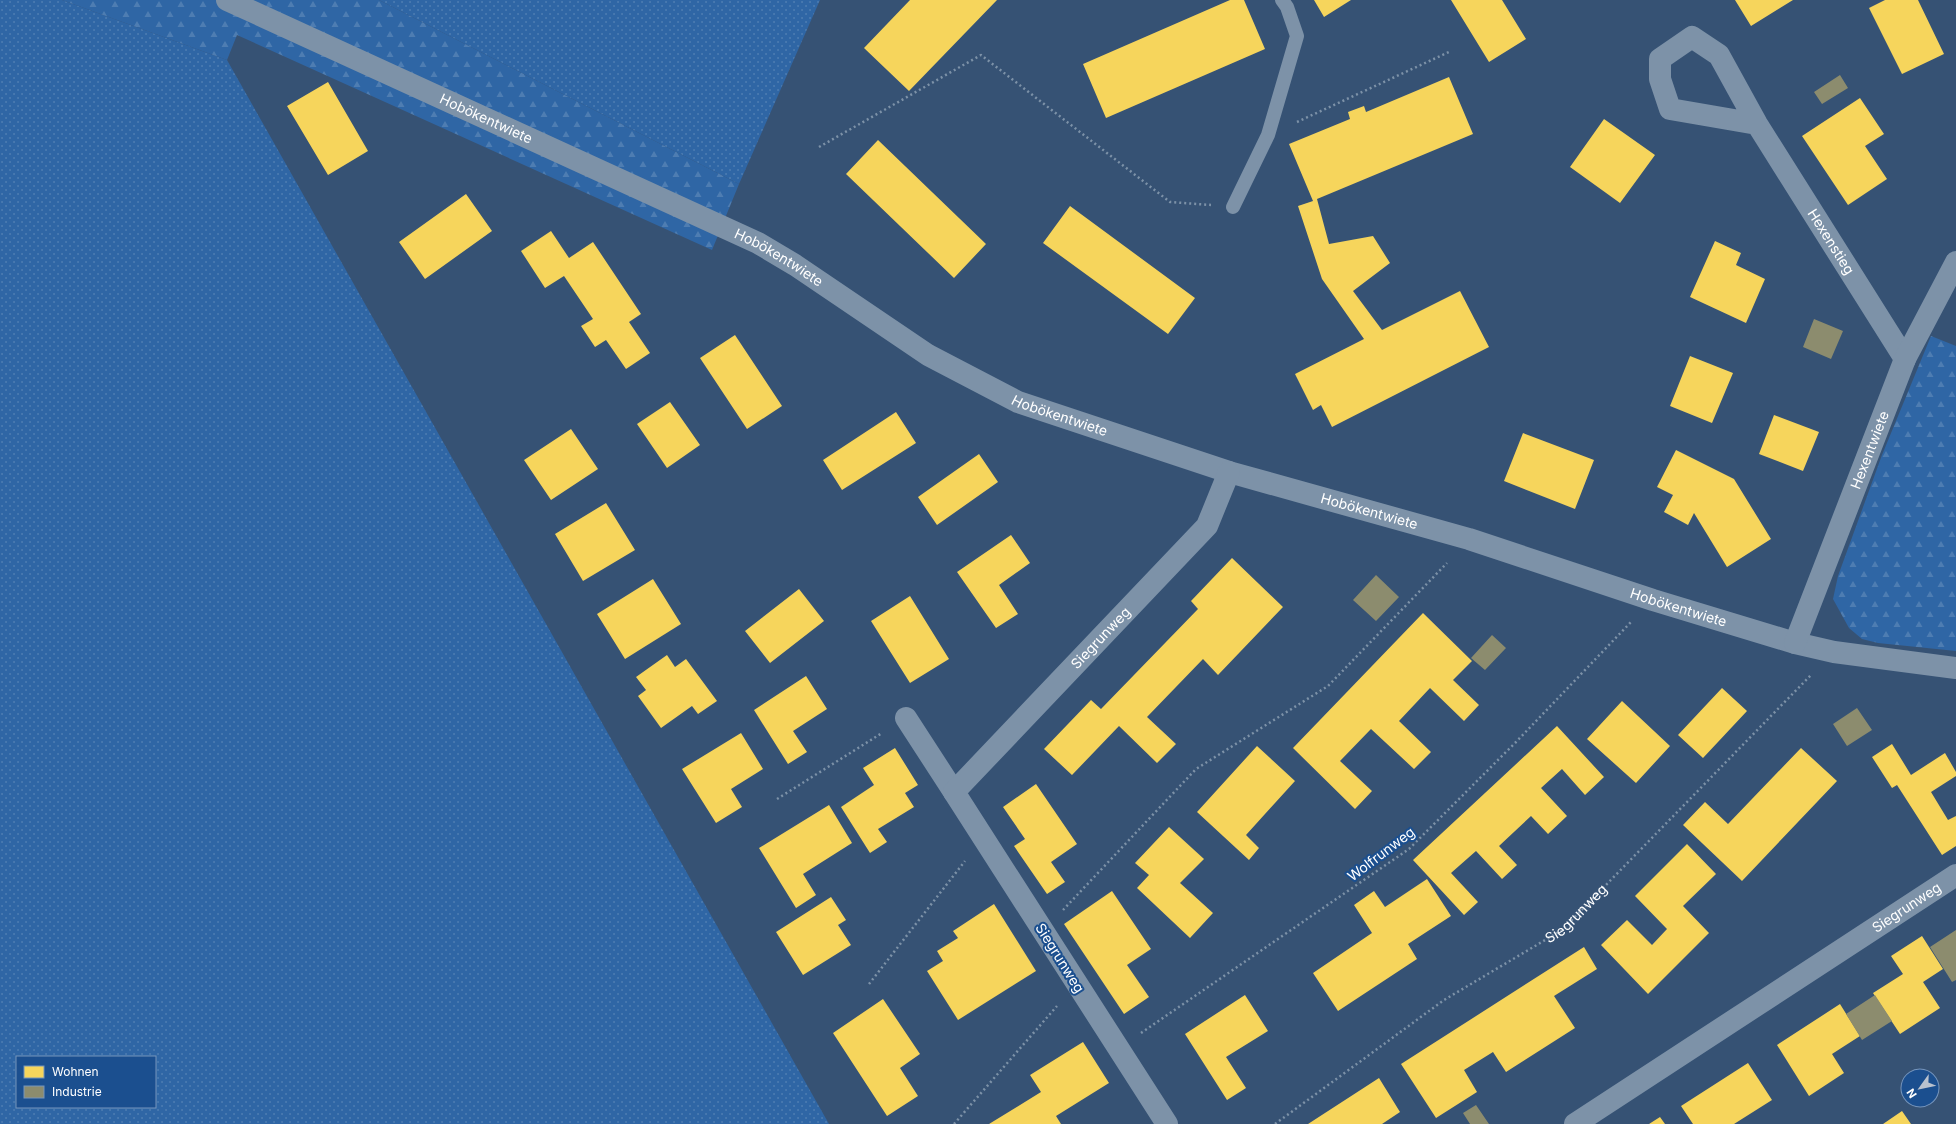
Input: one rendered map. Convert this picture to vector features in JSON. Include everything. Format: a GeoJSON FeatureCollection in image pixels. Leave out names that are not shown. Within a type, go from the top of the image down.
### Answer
{"type":"FeatureCollection","features":[{"type":"Feature","properties":{"kind":"street","name":"Hobökentwiete"},"geometry":{"type":"LineString","coordinates":[[227,0],[758,243],[795,265],[928,355],[1018,402],[1229,472],[1469,539],[1653,600],[1795,643],[1834,652],[1956,668]]}},
{"type":"Feature","properties":{"kind":"street","name":"Hexenstieg"},"geometry":{"type":"LineString","coordinates":[[1757,124],[1670,109],[1660,80],[1660,59],[1692,37],[1719,55],[1757,124],[1905,359]]}},
{"type":"Feature","properties":{"kind":"street","name":"Hexentwiete"},"geometry":{"type":"LineString","coordinates":[[1795,643],[1905,359],[1956,262]]}},
{"type":"Feature","properties":{"kind":"street","name":"Siegrunweg"},"geometry":{"type":"LineString","coordinates":[[954,792],[1207,526],[1229,472]]}},
{"type":"Feature","properties":{"kind":"street","name":"Siegrunweg"},"geometry":{"type":"LineString","coordinates":[[906,718],[1044,931],[1076,985],[1119,1048],[1167,1124]]}},
{"type":"Feature","properties":{"kind":"street","name":"Siegrunweg"},"geometry":{"type":"LineString","coordinates":[[1575,1124],[1956,874]]}},
{"type":"Feature","properties":{"kind":"lane"},"geometry":{"type":"LineString","coordinates":[[1233,207],[1268,135],[1297,36],[1287,7],[1282,0]]}},
{"type":"Feature","properties":{"kind":"path"},"geometry":{"type":"LineString","coordinates":[[1268,135],[1449,52]]}},
{"type":"Feature","properties":{"kind":"path"},"geometry":{"type":"LineString","coordinates":[[819,147],[981,55],[1170,202],[1233,207]]}},
{"type":"Feature","properties":{"kind":"path"},"geometry":{"type":"LineString","coordinates":[[1044,931],[1196,769],[1328,686],[1469,539]]}},
{"type":"Feature","properties":{"kind":"path","name":"Wolfrunweg"},"geometry":{"type":"LineString","coordinates":[[1119,1048],[1409,849],[1516,742],[1653,600]]}},
{"type":"Feature","properties":{"kind":"path","name":"Siegrunweg"},"geometry":{"type":"LineString","coordinates":[[1275,1124],[1444,1000],[1562,930],[1834,652]]}},
{"type":"Feature","properties":{"kind":"path"},"geometry":{"type":"LineString","coordinates":[[777,799],[906,718]]}},
{"type":"Feature","properties":{"kind":"path"},"geometry":{"type":"LineString","coordinates":[[869,984],[983,838]]}},
{"type":"Feature","properties":{"kind":"path"},"geometry":{"type":"LineString","coordinates":[[954,1124],[1076,985]]}},
{"type":"Feature","properties":{"kind":"green space"},"geometry":{"type":"Polygon","coordinates":[[[0,0],[62,0],[227,60],[829,1124],[0,1124],[0,0]]]}},
{"type":"Feature","properties":{"kind":"green space"},"geometry":{"type":"Polygon","coordinates":[[[62,0],[379,0],[739,184],[712,250],[237,35],[227,60],[62,0]]]}},
{"type":"Feature","properties":{"kind":"green space"},"geometry":{"type":"Polygon","coordinates":[[[379,0],[820,0],[739,184],[379,0]]]}},
{"type":"Feature","properties":{"kind":"green space"},"geometry":{"type":"Polygon","coordinates":[[[1931,336],[1956,346],[1956,651],[1878,643],[1862,639],[1849,628],[1833,599],[1838,576],[1882,455],[1931,336]]]}},
{"type":"Feature","properties":{"kind":"building: Wohnen"},"geometry":{"type":"Polygon","coordinates":[[[910,0],[997,0],[909,91],[864,48],[910,0]]]}},
{"type":"Feature","properties":{"kind":"building: Wohnen"},"geometry":{"type":"Polygon","coordinates":[[[1230,0],[1244,0],[1265,49],[1106,118],[1083,64],[1230,0]]]}},
{"type":"Feature","properties":{"kind":"building: Wohnen"},"geometry":{"type":"Polygon","coordinates":[[[1314,0],[1351,0],[1324,17],[1314,0]]]}},
{"type":"Feature","properties":{"kind":"building: Wohnen"},"geometry":{"type":"Polygon","coordinates":[[[1451,0],[1502,0],[1526,39],[1489,62],[1451,0]]]}},
{"type":"Feature","properties":{"kind":"building: Wohnen"},"geometry":{"type":"Polygon","coordinates":[[[1735,0],[1793,0],[1751,26],[1735,0]]]}},
{"type":"Feature","properties":{"kind":"building: Wohnen"},"geometry":{"type":"Polygon","coordinates":[[[1885,0],[1918,0],[1944,54],[1902,74],[1869,8],[1885,0]]]}},
{"type":"Feature","properties":{"kind":"building: Wohnen"},"geometry":{"type":"Polygon","coordinates":[[[1449,77],[1473,134],[1317,199],[1329,244],[1373,236],[1390,263],[1353,291],[1382,330],[1460,291],[1489,347],[1332,427],[1321,405],[1313,410],[1295,374],[1364,339],[1322,279],[1298,206],[1313,201],[1289,144],[1350,119],[1348,112],[1364,106],[1366,112],[1449,77]]]}},
{"type":"Feature","properties":{"kind":"building: Wohnen"},"geometry":{"type":"Polygon","coordinates":[[[328,82],[368,151],[328,175],[287,106],[328,82]]]}},
{"type":"Feature","properties":{"kind":"building: Wohnen"},"geometry":{"type":"Polygon","coordinates":[[[1860,98],[1884,134],[1865,146],[1887,179],[1848,205],[1802,136],[1860,98]]]}},
{"type":"Feature","properties":{"kind":"building: Wohnen"},"geometry":{"type":"Polygon","coordinates":[[[1604,119],[1655,155],[1620,203],[1570,167],[1604,119]]]}},
{"type":"Feature","properties":{"kind":"building: Wohnen"},"geometry":{"type":"Polygon","coordinates":[[[878,140],[986,244],[954,278],[846,174],[878,140]]]}},
{"type":"Feature","properties":{"kind":"building: Wohnen"},"geometry":{"type":"Polygon","coordinates":[[[466,194],[492,231],[425,279],[399,242],[466,194]]]}},
{"type":"Feature","properties":{"kind":"building: Wohnen"},"geometry":{"type":"Polygon","coordinates":[[[1070,206],[1195,298],[1168,334],[1043,243],[1070,206]]]}},
{"type":"Feature","properties":{"kind":"building: Wohnen"},"geometry":{"type":"Polygon","coordinates":[[[551,231],[569,258],[593,242],[641,314],[629,322],[650,353],[626,369],[606,340],[595,347],[581,326],[593,319],[564,276],[545,288],[521,251],[551,231]]]}},
{"type":"Feature","properties":{"kind":"building: Wohnen"},"geometry":{"type":"Polygon","coordinates":[[[1715,241],[1741,253],[1736,265],[1765,279],[1746,323],[1690,297],[1715,241]]]}},
{"type":"Feature","properties":{"kind":"building: Wohnen"},"geometry":{"type":"Polygon","coordinates":[[[735,335],[782,406],[747,429],[700,358],[735,335]]]}},
{"type":"Feature","properties":{"kind":"building: Wohnen"},"geometry":{"type":"Polygon","coordinates":[[[1690,356],[1733,373],[1712,423],[1670,406],[1690,356]]]}},
{"type":"Feature","properties":{"kind":"building: Wohnen"},"geometry":{"type":"Polygon","coordinates":[[[670,402],[700,445],[667,468],[637,424],[670,402]]]}},
{"type":"Feature","properties":{"kind":"building: Wohnen"},"geometry":{"type":"Polygon","coordinates":[[[896,412],[916,443],[842,490],[823,460],[896,412]]]}},
{"type":"Feature","properties":{"kind":"building: Wohnen"},"geometry":{"type":"Polygon","coordinates":[[[1774,415],[1819,432],[1803,471],[1759,454],[1774,415]]]}},
{"type":"Feature","properties":{"kind":"building: Wohnen"},"geometry":{"type":"Polygon","coordinates":[[[571,429],[598,469],[551,500],[524,460],[571,429]]]}},
{"type":"Feature","properties":{"kind":"building: Wohnen"},"geometry":{"type":"Polygon","coordinates":[[[1523,433],[1594,460],[1575,509],[1504,481],[1523,433]]]}},
{"type":"Feature","properties":{"kind":"building: Wohnen"},"geometry":{"type":"Polygon","coordinates":[[[1676,450],[1734,479],[1771,539],[1727,567],[1694,513],[1688,525],[1664,512],[1673,495],[1657,487],[1676,450]]]}},
{"type":"Feature","properties":{"kind":"building: Wohnen"},"geometry":{"type":"Polygon","coordinates":[[[979,454],[998,482],[937,525],[918,497],[979,454]]]}},
{"type":"Feature","properties":{"kind":"building: Wohnen"},"geometry":{"type":"Polygon","coordinates":[[[606,503],[635,550],[583,581],[555,534],[606,503]]]}},
{"type":"Feature","properties":{"kind":"building: Wohnen"},"geometry":{"type":"Polygon","coordinates":[[[1011,535],[1030,563],[999,585],[1018,614],[996,628],[957,572],[1011,535]]]}},
{"type":"Feature","properties":{"kind":"building: Wohnen"},"geometry":{"type":"Polygon","coordinates":[[[1232,558],[1283,607],[1218,675],[1203,659],[1147,717],[1176,744],[1157,763],[1119,726],[1072,775],[1044,749],[1091,700],[1101,709],[1198,609],[1191,601],[1232,558]]]}},
{"type":"Feature","properties":{"kind":"building: Wohnen"},"geometry":{"type":"Polygon","coordinates":[[[653,579],[681,624],[625,659],[597,614],[653,579]]]}},
{"type":"Feature","properties":{"kind":"building: Wohnen"},"geometry":{"type":"Polygon","coordinates":[[[799,589],[824,621],[770,663],[745,631],[799,589]]]}},
{"type":"Feature","properties":{"kind":"building: Wohnen"},"geometry":{"type":"Polygon","coordinates":[[[910,596],[949,659],[910,683],[871,621],[910,596]]]}},
{"type":"Feature","properties":{"kind":"building: Wohnen"},"geometry":{"type":"Polygon","coordinates":[[[1423,613],[1472,661],[1453,680],[1479,705],[1464,721],[1430,688],[1399,721],[1431,752],[1414,769],[1371,729],[1340,761],[1372,791],[1355,809],[1293,748],[1423,613]]]}},
{"type":"Feature","properties":{"kind":"building: Wohnen"},"geometry":{"type":"Polygon","coordinates":[[[667,655],[675,667],[686,659],[717,701],[698,714],[692,706],[661,728],[638,696],[646,690],[636,677],[667,655]]]}},
{"type":"Feature","properties":{"kind":"building: Wohnen"},"geometry":{"type":"Polygon","coordinates":[[[806,676],[827,709],[793,731],[807,752],[788,764],[754,710],[806,676]]]}},
{"type":"Feature","properties":{"kind":"building: Wohnen"},"geometry":{"type":"Polygon","coordinates":[[[1722,688],[1747,711],[1703,758],[1678,735],[1722,688]]]}},
{"type":"Feature","properties":{"kind":"building: Wohnen"},"geometry":{"type":"Polygon","coordinates":[[[1622,701],[1670,746],[1636,783],[1587,739],[1622,701]]]}},
{"type":"Feature","properties":{"kind":"building: Wohnen"},"geometry":{"type":"Polygon","coordinates":[[[1557,726],[1604,777],[1585,795],[1562,769],[1541,788],[1567,816],[1548,834],[1531,816],[1499,846],[1517,865],[1502,879],[1476,851],[1451,873],[1478,902],[1464,915],[1413,860],[1557,726]]]}},
{"type":"Feature","properties":{"kind":"building: Wohnen"},"geometry":{"type":"Polygon","coordinates":[[[741,733],[763,769],[731,789],[742,807],[716,823],[682,769],[741,733]]]}},
{"type":"Feature","properties":{"kind":"building: Wohnen"},"geometry":{"type":"Polygon","coordinates":[[[1892,744],[1911,775],[1945,753],[1956,772],[1956,776],[1931,792],[1948,820],[1956,816],[1956,846],[1942,855],[1897,785],[1892,788],[1872,757],[1892,744]]]}},
{"type":"Feature","properties":{"kind":"building: Wohnen"},"geometry":{"type":"Polygon","coordinates":[[[1257,746],[1295,781],[1246,835],[1259,848],[1249,860],[1197,812],[1257,746]]]}},
{"type":"Feature","properties":{"kind":"building: Wohnen"},"geometry":{"type":"Polygon","coordinates":[[[895,748],[918,785],[905,793],[914,807],[878,829],[887,842],[870,853],[841,807],[874,785],[863,768],[895,748]]]}},
{"type":"Feature","properties":{"kind":"building: Wohnen"},"geometry":{"type":"Polygon","coordinates":[[[1801,748],[1837,781],[1742,881],[1683,825],[1705,802],[1728,824],[1801,748]]]}},
{"type":"Feature","properties":{"kind":"building: Wohnen"},"geometry":{"type":"Polygon","coordinates":[[[1036,784],[1077,844],[1051,862],[1065,882],[1047,894],[1014,846],[1025,839],[1003,807],[1036,784]]]}},
{"type":"Feature","properties":{"kind":"building: Wohnen"},"geometry":{"type":"Polygon","coordinates":[[[829,805],[852,843],[803,874],[816,895],[796,908],[759,848],[829,805]]]}},
{"type":"Feature","properties":{"kind":"building: Wohnen"},"geometry":{"type":"Polygon","coordinates":[[[1169,827],[1204,859],[1180,883],[1213,913],[1190,938],[1137,888],[1149,875],[1135,863],[1169,827]]]}},
{"type":"Feature","properties":{"kind":"building: Wohnen"},"geometry":{"type":"Polygon","coordinates":[[[1687,844],[1716,874],[1683,906],[1709,933],[1648,994],[1601,945],[1627,920],[1652,945],[1667,929],[1635,896],[1687,844]]]}},
{"type":"Feature","properties":{"kind":"building: Wohnen"},"geometry":{"type":"Polygon","coordinates":[[[1427,879],[1451,916],[1408,944],[1417,959],[1338,1011],[1313,973],[1372,933],[1354,905],[1374,891],[1385,907],[1427,879]]]}},
{"type":"Feature","properties":{"kind":"building: Wohnen"},"geometry":{"type":"Polygon","coordinates":[[[1112,891],[1151,949],[1127,965],[1149,997],[1124,1014],[1064,924],[1112,891]]]}},
{"type":"Feature","properties":{"kind":"building: Wohnen"},"geometry":{"type":"Polygon","coordinates":[[[831,897],[846,920],[838,925],[851,945],[803,975],[776,932],[831,897]]]}},
{"type":"Feature","properties":{"kind":"building: Wohnen"},"geometry":{"type":"Polygon","coordinates":[[[994,904],[1036,971],[958,1020],[927,971],[943,961],[937,951],[958,938],[953,931],[994,904]]]}},
{"type":"Feature","properties":{"kind":"building: Wohnen"},"geometry":{"type":"Polygon","coordinates":[[[1922,936],[1943,969],[1923,982],[1940,1008],[1900,1034],[1873,993],[1903,974],[1891,956],[1922,936]]]}},
{"type":"Feature","properties":{"kind":"building: Wohnen"},"geometry":{"type":"Polygon","coordinates":[[[1584,947],[1597,969],[1554,996],[1575,1028],[1506,1072],[1493,1052],[1464,1070],[1477,1092],[1436,1118],[1401,1064],[1584,947]]]}},
{"type":"Feature","properties":{"kind":"building: Wohnen"},"geometry":{"type":"Polygon","coordinates":[[[1245,995],[1268,1031],[1226,1057],[1246,1088],[1227,1100],[1185,1034],[1245,995]]]}},
{"type":"Feature","properties":{"kind":"building: Wohnen"},"geometry":{"type":"Polygon","coordinates":[[[883,999],[920,1054],[900,1068],[918,1096],[887,1116],[833,1033],[883,999]]]}},
{"type":"Feature","properties":{"kind":"building: Wohnen"},"geometry":{"type":"Polygon","coordinates":[[[1840,1004],[1860,1036],[1832,1054],[1844,1073],[1809,1096],[1777,1045],[1840,1004]]]}},
{"type":"Feature","properties":{"kind":"building: Wohnen"},"geometry":{"type":"Polygon","coordinates":[[[1083,1042],[1109,1083],[1056,1116],[1061,1124],[989,1124],[1041,1092],[1030,1075],[1083,1042]]]}},
{"type":"Feature","properties":{"kind":"building: Wohnen"},"geometry":{"type":"Polygon","coordinates":[[[1748,1063],[1772,1100],[1734,1124],[1693,1124],[1681,1106],[1748,1063]]]}},
{"type":"Feature","properties":{"kind":"building: Wohnen"},"geometry":{"type":"Polygon","coordinates":[[[1379,1078],[1400,1112],[1382,1124],[1308,1124],[1379,1078]]]}},
{"type":"Feature","properties":{"kind":"building: Wohnen"},"geometry":{"type":"Polygon","coordinates":[[[1902,1111],[1911,1124],[1883,1124],[1902,1111]]]}},
{"type":"Feature","properties":{"kind":"building: Wohnen"},"geometry":{"type":"Polygon","coordinates":[[[1660,1117],[1665,1124],[1649,1124],[1660,1117]]]}},
{"type":"Feature","properties":{"kind":"building: Industrie"},"geometry":{"type":"Polygon","coordinates":[[[1840,75],[1848,88],[1822,104],[1814,92],[1840,75]]]}},
{"type":"Feature","properties":{"kind":"building: Industrie"},"geometry":{"type":"Polygon","coordinates":[[[1814,319],[1843,331],[1831,359],[1803,347],[1814,319]]]}},
{"type":"Feature","properties":{"kind":"building: Industrie"},"geometry":{"type":"Polygon","coordinates":[[[1376,575],[1399,597],[1376,621],[1353,600],[1376,575]]]}},
{"type":"Feature","properties":{"kind":"building: Industrie"},"geometry":{"type":"Polygon","coordinates":[[[1492,635],[1506,648],[1485,670],[1471,658],[1492,635]]]}},
{"type":"Feature","properties":{"kind":"building: Industrie"},"geometry":{"type":"Polygon","coordinates":[[[1857,708],[1872,730],[1847,746],[1833,724],[1857,708]]]}},
{"type":"Feature","properties":{"kind":"building: Industrie"},"geometry":{"type":"Polygon","coordinates":[[[1956,930],[1956,980],[1952,982],[1930,947],[1956,930]]]}},
{"type":"Feature","properties":{"kind":"building: Industrie"},"geometry":{"type":"Polygon","coordinates":[[[1875,995],[1892,1021],[1862,1040],[1846,1014],[1875,995]]]}},
{"type":"Feature","properties":{"kind":"building: Industrie"},"geometry":{"type":"Polygon","coordinates":[[[1476,1105],[1489,1124],[1470,1124],[1463,1113],[1476,1105]]]}}]}
